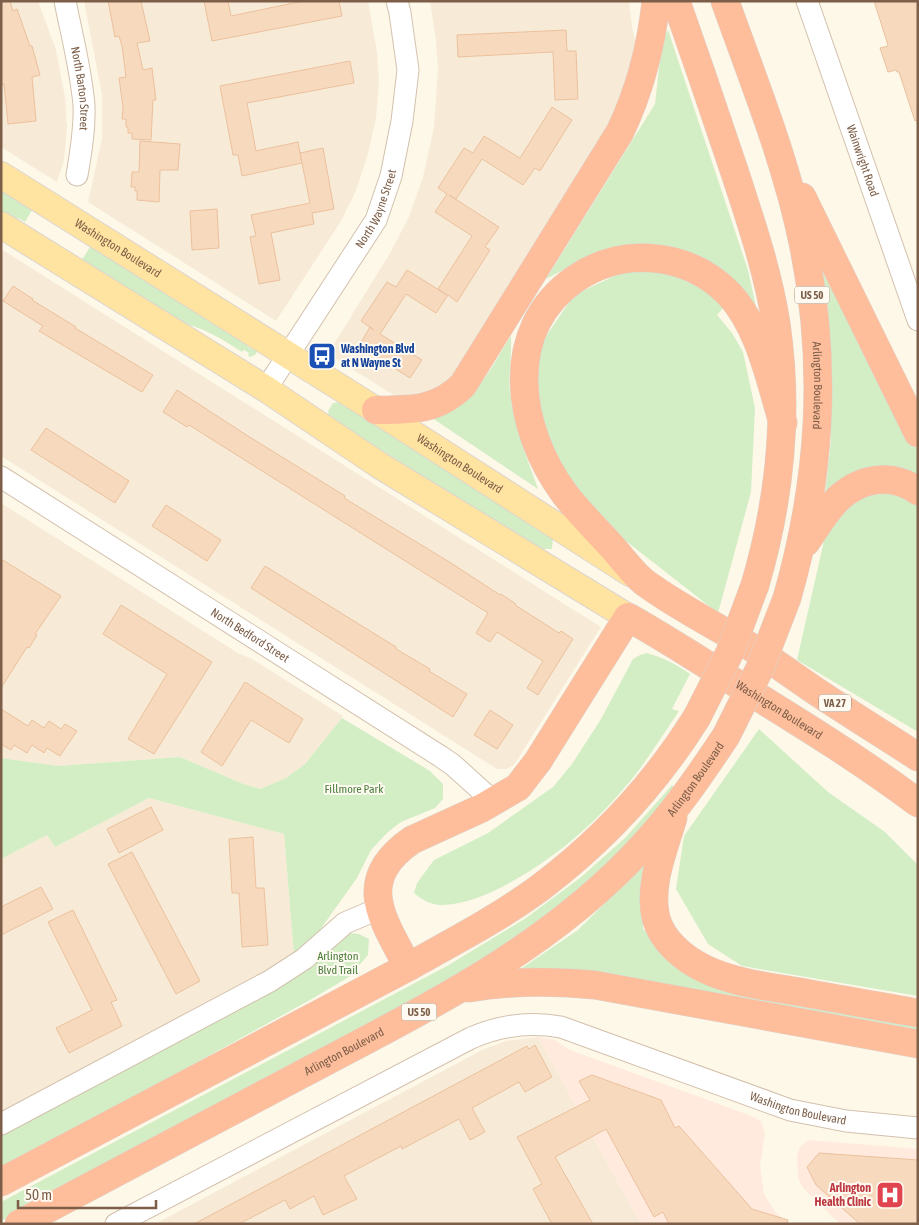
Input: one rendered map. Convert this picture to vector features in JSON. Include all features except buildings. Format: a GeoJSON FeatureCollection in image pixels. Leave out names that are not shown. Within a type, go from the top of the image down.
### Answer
{"type":"FeatureCollection","features":[{"type":"Feature","properties":{"kind":"highway"},"geometry":{"type":"LineString","coordinates":[[376,410],[408,410],[426,407],[446,400],[463,385],[620,132],[631,109],[647,61],[656,1]]}},
{"type":"Feature","properties":{"kind":"highway"},"geometry":{"type":"LineString","coordinates":[[1,1182],[408,967],[491,920],[540,888],[566,868],[640,796],[665,765],[697,717],[730,652],[755,585],[772,518],[781,459],[782,388],[776,322],[762,258],[743,196],[676,1]]}},
{"type":"Feature","properties":{"kind":"highway","name":"Arlington Boulevard"},"geometry":{"type":"LineString","coordinates":[[20,1224],[53,1216],[509,959],[565,918],[641,848],[677,806],[726,736],[760,668],[787,598],[800,550],[810,499],[816,448],[818,347],[814,309],[802,242],[774,141],[725,1]]}},
{"type":"Feature","properties":{"kind":"highway"},"geometry":{"type":"LineString","coordinates":[[774,141],[817,224],[918,434]]}},
{"type":"Feature","properties":{"kind":"highway"},"geometry":{"type":"LineString","coordinates":[[642,581],[565,494],[544,461],[530,422],[524,385],[525,354],[536,324],[554,298],[564,287],[591,269],[623,259],[640,257],[658,258],[700,270],[731,296],[751,329],[761,353],[783,423]]}},
{"type":"Feature","properties":{"kind":"highway"},"geometry":{"type":"LineString","coordinates":[[800,550],[838,499],[861,484],[885,479],[900,481],[918,491]]}},
{"type":"Feature","properties":{"kind":"highway","name":"Washington Boulevard"},"geometry":{"type":"LineString","coordinates":[[642,581],[753,648],[917,756]]}},
{"type":"Feature","properties":{"kind":"highway"},"geometry":{"type":"LineString","coordinates":[[408,967],[388,930],[380,908],[377,891],[381,872],[402,846],[494,802],[518,787],[531,771],[628,617]]}},
{"type":"Feature","properties":{"kind":"highway","name":"Washington Boulevard"},"geometry":{"type":"LineString","coordinates":[[628,617],[684,649],[818,734],[918,804]]}},
{"type":"Feature","properties":{"kind":"highway"},"geometry":{"type":"LineString","coordinates":[[677,806],[660,861],[654,896],[654,908],[659,928],[680,954],[704,969],[751,983],[918,1013]]}},
{"type":"Feature","properties":{"kind":"highway"},"geometry":{"type":"LineString","coordinates":[[457,990],[485,985],[507,984],[552,983],[596,986],[918,1044]]}},
{"type":"Feature","properties":{"kind":"main road","name":"Washington Boulevard"},"geometry":{"type":"LineString","coordinates":[[1,175],[376,410],[642,581]]}},
{"type":"Feature","properties":{"kind":"main road","name":"Washington Boulevard"},"geometry":{"type":"LineString","coordinates":[[1,225],[266,389],[379,465],[628,617]]}},
{"type":"Feature","properties":{"kind":"street","name":"North Barton Street"},"geometry":{"type":"LineString","coordinates":[[65,1],[79,64],[84,106],[83,140],[77,175]]}},
{"type":"Feature","properties":{"kind":"street","name":"North Wayne Street"},"geometry":{"type":"LineString","coordinates":[[266,389],[376,220],[392,176],[402,121],[408,70],[397,1]]}},
{"type":"Feature","properties":{"kind":"street","name":"Wainwright Road"},"geometry":{"type":"LineString","coordinates":[[807,1],[918,320]]}},
{"type":"Feature","properties":{"kind":"street","name":"North Bedford Street"},"geometry":{"type":"LineString","coordinates":[[1,477],[440,756],[453,765],[494,802]]}},
{"type":"Feature","properties":{"kind":"street"},"geometry":{"type":"LineString","coordinates":[[1,1124],[270,981],[304,959],[345,923],[380,908]]}},
{"type":"Feature","properties":{"kind":"street","name":"Washington Boulevard"},"geometry":{"type":"LineString","coordinates":[[116,1224],[471,1038],[501,1027],[517,1024],[539,1024],[562,1028],[790,1110],[846,1121],[918,1128]]}},
{"type":"Feature","properties":{"kind":"shaded area"},"geometry":{"type":"Polygon","coordinates":[[[1,1],[38,1],[56,50],[65,97],[67,126],[64,161],[57,182],[1,147],[1,1]]]}},
{"type":"Feature","properties":{"kind":"shaded area"},"geometry":{"type":"Polygon","coordinates":[[[84,1],[368,1],[377,52],[379,82],[376,119],[367,157],[355,193],[341,221],[276,321],[88,202],[102,139],[102,95],[84,1]]]}},
{"type":"Feature","properties":{"kind":"shaded area"},"geometry":{"type":"Polygon","coordinates":[[[430,1],[629,1],[632,27],[639,47],[610,126],[452,382],[405,402],[328,354],[390,253],[409,217],[423,177],[434,127],[438,69],[430,1]]]}},
{"type":"Feature","properties":{"kind":"shaded area"},"geometry":{"type":"Polygon","coordinates":[[[1,249],[601,627],[514,765],[506,769],[497,769],[1,456],[1,249]]]}},
{"type":"Feature","properties":{"kind":"shaded area"},"geometry":{"type":"Polygon","coordinates":[[[1,503],[238,653],[252,659],[343,716],[342,718],[305,764],[286,778],[260,789],[180,757],[58,766],[1,758],[1,503]]]}},
{"type":"Feature","properties":{"kind":"shaded area"},"geometry":{"type":"Polygon","coordinates":[[[149,798],[284,834],[294,955],[268,973],[1,1113],[1,859],[47,835],[55,847],[149,798]]]}},
{"type":"Feature","properties":{"kind":"shaded area"},"geometry":{"type":"Polygon","coordinates":[[[538,1037],[641,1224],[155,1224],[484,1049],[506,1041],[538,1037]]]}},
{"type":"Feature","properties":{"kind":"shaded area"},"geometry":{"type":"Polygon","coordinates":[[[538,1037],[555,1040],[570,1050],[761,1121],[765,1133],[760,1166],[764,1194],[776,1213],[790,1224],[641,1224],[538,1037]]]}},
{"type":"Feature","properties":{"kind":"shaded area"},"geometry":{"type":"Polygon","coordinates":[[[808,1140],[918,1149],[918,1224],[840,1224],[803,1188],[798,1178],[797,1156],[800,1147],[808,1140]]]}},
{"type":"Feature","properties":{"kind":"green space"},"geometry":{"type":"Polygon","coordinates":[[[668,30],[748,270],[758,316],[718,268],[695,254],[667,246],[622,247],[584,259],[546,279],[655,104],[662,41],[668,30]]]}},
{"type":"Feature","properties":{"kind":"green space"},"geometry":{"type":"Polygon","coordinates":[[[1,187],[32,210],[25,222],[18,218],[17,220],[1,210],[1,187]]]}},
{"type":"Feature","properties":{"kind":"green space"},"geometry":{"type":"Polygon","coordinates":[[[813,233],[918,452],[918,481],[824,503],[831,440],[830,334],[813,233]]]}},
{"type":"Feature","properties":{"kind":"green space"},"geometry":{"type":"Polygon","coordinates":[[[92,244],[248,343],[247,346],[252,349],[254,347],[257,351],[256,354],[251,357],[248,356],[249,353],[244,350],[242,352],[208,332],[185,324],[81,261],[92,244]]]}},
{"type":"Feature","properties":{"kind":"green space"},"geometry":{"type":"Polygon","coordinates":[[[625,271],[667,272],[704,290],[724,307],[717,315],[732,333],[743,352],[755,408],[751,492],[718,613],[608,527],[557,470],[536,398],[540,345],[574,295],[625,271]]]}},
{"type":"Feature","properties":{"kind":"green space"},"geometry":{"type":"Polygon","coordinates":[[[511,336],[510,386],[512,405],[521,442],[538,489],[432,418],[447,412],[470,395],[487,374],[511,336]]]}},
{"type":"Feature","properties":{"kind":"green space"},"geometry":{"type":"Polygon","coordinates":[[[341,402],[553,538],[552,549],[539,549],[329,417],[328,411],[333,403],[341,402]]]}},
{"type":"Feature","properties":{"kind":"green space"},"geometry":{"type":"Polygon","coordinates":[[[904,492],[918,507],[918,732],[797,660],[826,532],[860,496],[904,492]]]}},
{"type":"Feature","properties":{"kind":"green space"},"geometry":{"type":"Polygon","coordinates":[[[647,653],[670,662],[690,674],[672,709],[679,711],[640,768],[603,811],[578,835],[550,857],[533,869],[495,890],[458,903],[441,905],[427,902],[414,893],[417,883],[434,860],[488,833],[553,787],[572,764],[601,719],[633,659],[647,653]]]}},
{"type":"Feature","properties":{"kind":"green space","name":"Fillmore Park"},"geometry":{"type":"Polygon","coordinates":[[[342,718],[430,771],[443,784],[443,799],[435,808],[401,822],[388,832],[371,850],[357,878],[317,934],[294,955],[284,834],[149,798],[55,847],[47,835],[1,859],[1,758],[58,766],[180,757],[260,789],[286,778],[305,764],[342,718]]]}},
{"type":"Feature","properties":{"kind":"green space"},"geometry":{"type":"Polygon","coordinates":[[[759,729],[828,792],[885,832],[918,865],[918,996],[742,966],[708,944],[676,889],[684,836],[759,729]]]}},
{"type":"Feature","properties":{"kind":"green space"},"geometry":{"type":"Polygon","coordinates":[[[672,785],[675,788],[615,858],[564,904],[458,977],[1,1221],[1,1202],[447,966],[526,918],[580,878],[626,837],[672,785]]]}},
{"type":"Feature","properties":{"kind":"green space"},"geometry":{"type":"Polygon","coordinates":[[[650,858],[644,895],[643,929],[664,955],[918,1022],[918,1033],[516,972],[578,930],[650,858]]]}},
{"type":"Feature","properties":{"kind":"green space","name":"Arlington Blvd Trail"},"geometry":{"type":"Polygon","coordinates":[[[349,933],[359,934],[369,939],[368,955],[349,977],[1,1170],[1,1131],[349,933]]]}},
{"type":"Feature","properties":{"kind":"place","name":"Washington Blvd at N Wayne St"},"geometry":{"type":"Point","coordinates":[322,356]}},
{"type":"Feature","properties":{"kind":"place","name":"Arlington Health Clinic"},"geometry":{"type":"Point","coordinates":[890,1195]}}]}
